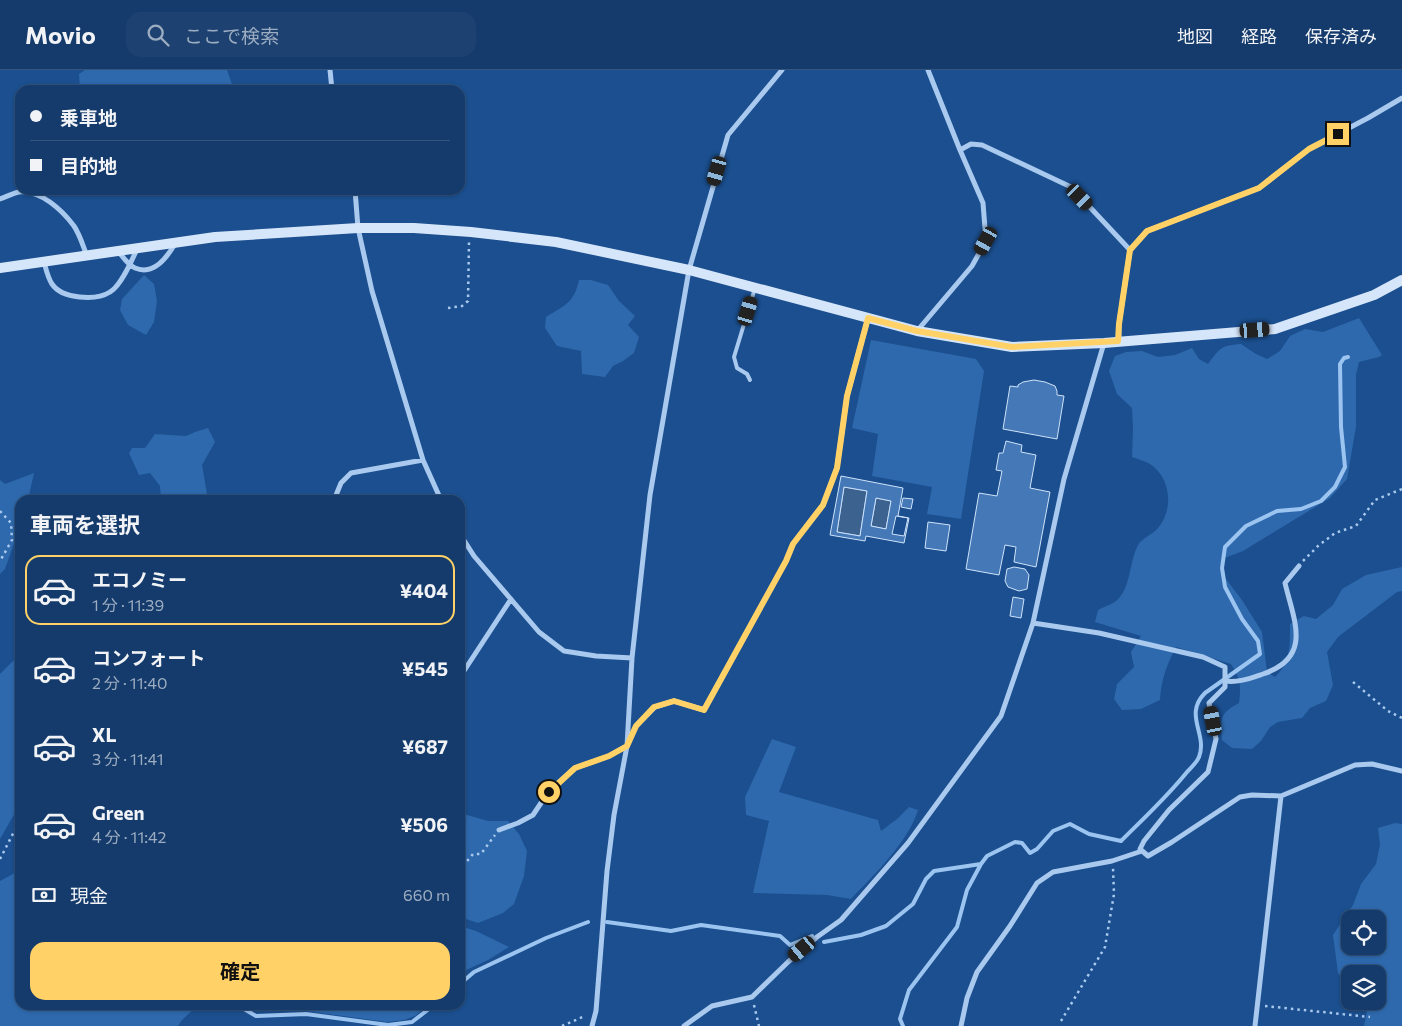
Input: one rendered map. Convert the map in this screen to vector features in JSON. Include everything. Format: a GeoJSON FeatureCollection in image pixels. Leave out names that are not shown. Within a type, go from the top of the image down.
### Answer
{"type":"FeatureCollection","features":[{"type":"Feature","properties":{"kind":"street"},"geometry":{"type":"LineString","coordinates":[[330,70],[332,85]]}},
{"type":"Feature","properties":{"kind":"street"},"geometry":{"type":"LineString","coordinates":[[592,1026],[596,1011],[606,870],[627,746],[632,658],[650,495],[689,270],[728,135],[782,70]]}},
{"type":"Feature","properties":{"kind":"street"},"geometry":{"type":"LineString","coordinates":[[917,331],[972,266],[986,241],[983,203],[928,70]]}},
{"type":"Feature","properties":{"kind":"street"},"geometry":{"type":"LineString","coordinates":[[1118,341],[1130,250],[1147,231],[1259,188],[1309,149],[1402,98]]}},
{"type":"Feature","properties":{"kind":"street"},"geometry":{"type":"LineString","coordinates":[[960,150],[971,144],[982,145],[1071,187],[1130,250]]}},
{"type":"Feature","properties":{"kind":"street"},"geometry":{"type":"LineString","coordinates":[[0,199],[15,193]]}},
{"type":"Feature","properties":{"kind":"street"},"geometry":{"type":"LineString","coordinates":[[36,195],[49,201],[66,216],[75,228],[87,256]]}},
{"type":"Feature","properties":{"kind":"street"},"geometry":{"type":"LineString","coordinates":[[355,195],[358,228],[372,291],[423,460],[439,495]]}},
{"type":"Feature","properties":{"kind":"street"},"geometry":{"type":"LineString","coordinates":[[0,268],[215,237],[358,228],[414,228],[471,232],[546,241],[689,270],[917,331],[1012,347],[1275,329],[1374,295],[1402,280]]}},
{"type":"Feature","properties":{"kind":"street"},"geometry":{"type":"LineString","coordinates":[[118,252],[130,265],[142,270],[149,269],[161,264],[176,243]]}},
{"type":"Feature","properties":{"kind":"street"},"geometry":{"type":"LineString","coordinates":[[44,262],[52,285],[64,293],[86,298],[112,292],[130,265],[137,249]]}},
{"type":"Feature","properties":{"kind":"street"},"geometry":{"type":"LineString","coordinates":[[499,830],[533,815],[549,792],[575,768],[609,756],[627,746],[636,726],[654,707],[674,701],[704,710],[786,561],[793,544],[823,505],[837,468],[847,396],[868,318]]}},
{"type":"Feature","properties":{"kind":"street"},"geometry":{"type":"LineString","coordinates":[[684,1026],[712,1006],[752,997],[788,962],[817,937],[841,920],[908,843],[1001,716],[1033,623],[1064,479],[1104,342]]}},
{"type":"Feature","properties":{"kind":"street"},"geometry":{"type":"LineString","coordinates":[[336,495],[341,483],[351,473],[423,460]]}},
{"type":"Feature","properties":{"kind":"street"},"geometry":{"type":"LineString","coordinates":[[465,542],[474,556],[539,632],[564,651],[596,656],[632,658]]}},
{"type":"Feature","properties":{"kind":"street"},"geometry":{"type":"LineString","coordinates":[[1225,682],[1234,682],[1277,669],[1291,657],[1297,631],[1284,583],[1299,566]]}},
{"type":"Feature","properties":{"kind":"street"},"geometry":{"type":"LineString","coordinates":[[465,669],[511,600]]}},
{"type":"Feature","properties":{"kind":"street"},"geometry":{"type":"LineString","coordinates":[[1033,623],[1099,633],[1203,657],[1225,667],[1225,686],[1209,703],[1216,739],[1208,772],[1169,810],[1144,841],[1140,849],[1148,856],[1240,797],[1252,795],[1281,796],[1355,765],[1372,764],[1402,771]]}},
{"type":"Feature","properties":{"kind":"street"},"geometry":{"type":"LineString","coordinates":[[1255,1026],[1281,796]]}},
{"type":"Feature","properties":{"kind":"street"},"geometry":{"type":"LineString","coordinates":[[962,1026],[967,998],[978,972],[1037,883],[1053,872],[1112,861],[1142,851]]}},
{"type":"Feature","properties":{"kind":"lane"},"geometry":{"type":"LineString","coordinates":[[750,380],[747,374],[737,368],[734,358],[755,287]]}},
{"type":"Feature","properties":{"kind":"path"},"geometry":{"type":"LineString","coordinates":[[448,308],[462,306],[468,301],[469,240]]}},
{"type":"Feature","properties":{"kind":"path"},"geometry":{"type":"LineString","coordinates":[[1299,566],[1318,546],[1335,533],[1356,526],[1375,500],[1402,489]]}},
{"type":"Feature","properties":{"kind":"path"},"geometry":{"type":"LineString","coordinates":[[0,511],[11,522],[12,540],[0,560]]}},
{"type":"Feature","properties":{"kind":"path"},"geometry":{"type":"LineString","coordinates":[[1353,682],[1388,711],[1402,718]]}},
{"type":"Feature","properties":{"kind":"path"},"geometry":{"type":"LineString","coordinates":[[0,859],[15,830]]}},
{"type":"Feature","properties":{"kind":"path"},"geometry":{"type":"LineString","coordinates":[[465,864],[473,854],[481,854],[499,830]]}},
{"type":"Feature","properties":{"kind":"path"},"geometry":{"type":"LineString","coordinates":[[1061,1021],[1105,948],[1114,894],[1112,861]]}},
{"type":"Feature","properties":{"kind":"path"},"geometry":{"type":"LineString","coordinates":[[752,997],[759,1026]]}},
{"type":"Feature","properties":{"kind":"path"},"geometry":{"type":"LineString","coordinates":[[1258,1005],[1370,1017]]}},
{"type":"Feature","properties":{"kind":"path"},"geometry":{"type":"LineString","coordinates":[[562,1026],[596,1011]]}},
{"type":"Feature","properties":{"kind":"shaded area"},"geometry":{"type":"Polygon","coordinates":[[[85,70],[227,70],[232,85],[80,85],[79,74],[85,70]]]}},
{"type":"Feature","properties":{"kind":"shaded area"},"geometry":{"type":"Polygon","coordinates":[[[144,275],[154,284],[157,301],[154,322],[146,335],[128,325],[120,310],[122,299],[144,275]]]}},
{"type":"Feature","properties":{"kind":"shaded area"},"geometry":{"type":"Polygon","coordinates":[[[579,280],[591,280],[608,285],[619,301],[635,316],[628,325],[639,337],[634,353],[613,366],[605,377],[582,374],[581,351],[557,346],[545,328],[546,317],[568,303],[577,288],[579,280]]]}},
{"type":"Feature","properties":{"kind":"shaded area"},"geometry":{"type":"Polygon","coordinates":[[[1359,318],[1382,355],[1359,362],[1356,375],[1356,427],[1347,479],[1330,498],[1243,551],[1222,559],[1220,567],[1262,632],[1267,672],[1275,677],[1287,659],[1290,624],[1304,616],[1316,619],[1333,605],[1342,589],[1366,575],[1402,567],[1402,591],[1397,592],[1338,637],[1327,652],[1333,685],[1326,701],[1310,708],[1302,718],[1278,722],[1270,727],[1261,741],[1252,749],[1232,748],[1222,740],[1221,722],[1223,717],[1228,710],[1239,703],[1240,683],[1231,664],[1176,647],[1165,672],[1160,700],[1141,709],[1122,710],[1114,699],[1117,684],[1134,667],[1131,652],[1141,636],[1095,622],[1098,610],[1115,602],[1124,590],[1138,545],[1158,528],[1163,520],[1168,503],[1168,494],[1166,485],[1157,470],[1148,463],[1132,457],[1132,408],[1117,394],[1109,371],[1115,356],[1126,352],[1142,351],[1158,357],[1175,355],[1192,348],[1199,359],[1208,364],[1222,348],[1241,344],[1267,359],[1280,351],[1290,336],[1305,329],[1323,332],[1359,318]]]}},
{"type":"Feature","properties":{"kind":"shaded area"},"geometry":{"type":"Polygon","coordinates":[[[871,340],[976,359],[984,371],[961,519],[927,514],[932,487],[872,476],[878,434],[852,428],[871,340]]]}},
{"type":"Feature","properties":{"kind":"shaded area"},"geometry":{"type":"Polygon","coordinates":[[[208,428],[215,442],[202,465],[207,495],[161,495],[160,486],[150,473],[139,475],[129,453],[132,448],[145,448],[155,434],[186,436],[208,428]]]}},
{"type":"Feature","properties":{"kind":"shaded area"},"geometry":{"type":"Polygon","coordinates":[[[34,473],[29,495],[15,495],[15,541],[5,569],[0,574],[0,480],[5,484],[34,473]]]}},
{"type":"Feature","properties":{"kind":"shaded area"},"geometry":{"type":"Polygon","coordinates":[[[844,487],[867,491],[860,536],[837,532],[844,487]]]}},
{"type":"Feature","properties":{"kind":"shaded area"},"geometry":{"type":"Polygon","coordinates":[[[876,498],[891,501],[886,529],[871,526],[876,498]]]}},
{"type":"Feature","properties":{"kind":"shaded area"},"geometry":{"type":"Polygon","coordinates":[[[15,659],[15,813],[0,839],[0,674],[15,659]]]}},
{"type":"Feature","properties":{"kind":"shaded area"},"geometry":{"type":"Polygon","coordinates":[[[772,739],[796,747],[779,792],[878,820],[881,831],[909,807],[918,810],[899,846],[851,899],[827,895],[753,893],[769,821],[746,815],[745,797],[772,739]]]}},
{"type":"Feature","properties":{"kind":"shaded area"},"geometry":{"type":"Polygon","coordinates":[[[465,814],[488,821],[508,821],[519,834],[527,851],[524,876],[514,904],[503,913],[478,923],[465,919],[465,814]]]}},
{"type":"Feature","properties":{"kind":"shaded area"},"geometry":{"type":"Polygon","coordinates":[[[1395,823],[1402,824],[1402,1026],[1364,1026],[1367,1010],[1386,1010],[1386,965],[1341,965],[1341,977],[1338,973],[1333,935],[1341,923],[1341,955],[1386,955],[1386,910],[1350,910],[1361,884],[1376,864],[1380,845],[1378,828],[1395,823]]]}},
{"type":"Feature","properties":{"kind":"shaded area"},"geometry":{"type":"Polygon","coordinates":[[[15,873],[15,1010],[193,1010],[178,1026],[0,1026],[0,881],[15,873]]]}},
{"type":"Feature","properties":{"kind":"shaded area"},"geometry":{"type":"Polygon","coordinates":[[[465,928],[509,947],[488,960],[465,971],[465,928]]]}},
{"type":"Feature","properties":{"kind":"shaded area"},"geometry":{"type":"Polygon","coordinates":[[[254,1010],[299,1010],[256,1011],[254,1010]]]}},
{"type":"Feature","properties":{"kind":"shaded area"},"geometry":{"type":"Polygon","coordinates":[[[299,1010],[422,1010],[415,1016],[404,1020],[387,1022],[299,1010]]]}},
{"type":"Feature","properties":{"kind":"building"},"geometry":{"type":"Polygon","coordinates":[[[1034,380],[1055,386],[1057,395],[1064,396],[1057,439],[1003,429],[1010,386],[1018,387],[1023,382],[1034,380]]]}},
{"type":"Feature","properties":{"kind":"building"},"geometry":{"type":"Polygon","coordinates":[[[1006,441],[1022,445],[1021,452],[1036,455],[1030,488],[1050,492],[1036,567],[1014,562],[1016,547],[1005,545],[999,575],[966,569],[979,493],[997,496],[1002,471],[996,470],[999,453],[1003,453],[1006,441]]]}},
{"type":"Feature","properties":{"kind":"building"},"geometry":{"type":"Polygon","coordinates":[[[841,476],[903,488],[898,516],[909,518],[904,543],[866,536],[865,541],[830,535],[841,476]],[[844,487],[837,532],[860,536],[867,491],[844,487]],[[876,498],[871,526],[886,529],[891,501],[876,498]]]}},
{"type":"Feature","properties":{"kind":"building"},"geometry":{"type":"Polygon","coordinates":[[[903,498],[913,499],[911,509],[901,507],[903,498]]]}},
{"type":"Feature","properties":{"kind":"building"},"geometry":{"type":"Polygon","coordinates":[[[896,516],[908,518],[904,536],[892,534],[896,516]]]}},
{"type":"Feature","properties":{"kind":"building"},"geometry":{"type":"Polygon","coordinates":[[[928,522],[950,525],[946,551],[925,548],[928,522]]]}},
{"type":"Feature","properties":{"kind":"building"},"geometry":{"type":"Polygon","coordinates":[[[1014,567],[1025,569],[1029,575],[1027,589],[1019,591],[1008,587],[1005,581],[1007,569],[1014,567]]]}},
{"type":"Feature","properties":{"kind":"building"},"geometry":{"type":"Polygon","coordinates":[[[1013,597],[1024,599],[1021,618],[1010,616],[1013,597]]]}},
{"type":"Feature","properties":{"kind":"waterway"},"geometry":{"type":"LineString","coordinates":[[903,1026],[900,1019],[909,990],[957,927],[967,890],[987,856],[1015,842],[1022,843],[1030,853],[1037,849],[1053,831],[1070,824],[1089,834],[1121,841],[1163,799],[1197,761],[1201,749],[1196,717],[1199,701],[1205,693],[1260,654],[1258,641],[1242,619],[1225,587],[1222,568],[1225,547],[1246,526],[1277,511],[1301,509],[1321,501],[1335,487],[1345,467],[1341,427],[1340,364],[1344,358],[1348,357]]}},
{"type":"Feature","properties":{"kind":"waterway"},"geometry":{"type":"LineString","coordinates":[[824,942],[861,935],[886,926],[913,904],[926,879],[934,871],[981,864]]}},
{"type":"Feature","properties":{"kind":"waterway"},"geometry":{"type":"LineString","coordinates":[[465,980],[474,972],[546,938],[588,922]]}},
{"type":"Feature","properties":{"kind":"waterway"},"geometry":{"type":"LineString","coordinates":[[607,922],[671,931],[701,925],[780,936],[790,945],[812,936]]}},
{"type":"Feature","properties":{"kind":"waterway"},"geometry":{"type":"LineString","coordinates":[[246,1010],[256,1016],[306,1014],[388,1025],[412,1022],[428,1010]]}},
{"type":"Feature","properties":{"kind":"route"},"geometry":{"type":"LineString","coordinates":[[549,792],[575,768],[609,756],[627,746],[636,726],[654,707],[674,701],[704,710],[786,561],[793,544],[823,505],[837,468],[847,396],[868,318],[917,331],[1012,347],[1118,341],[1130,250],[1147,231],[1259,188],[1309,149],[1338,134]]}}]}
